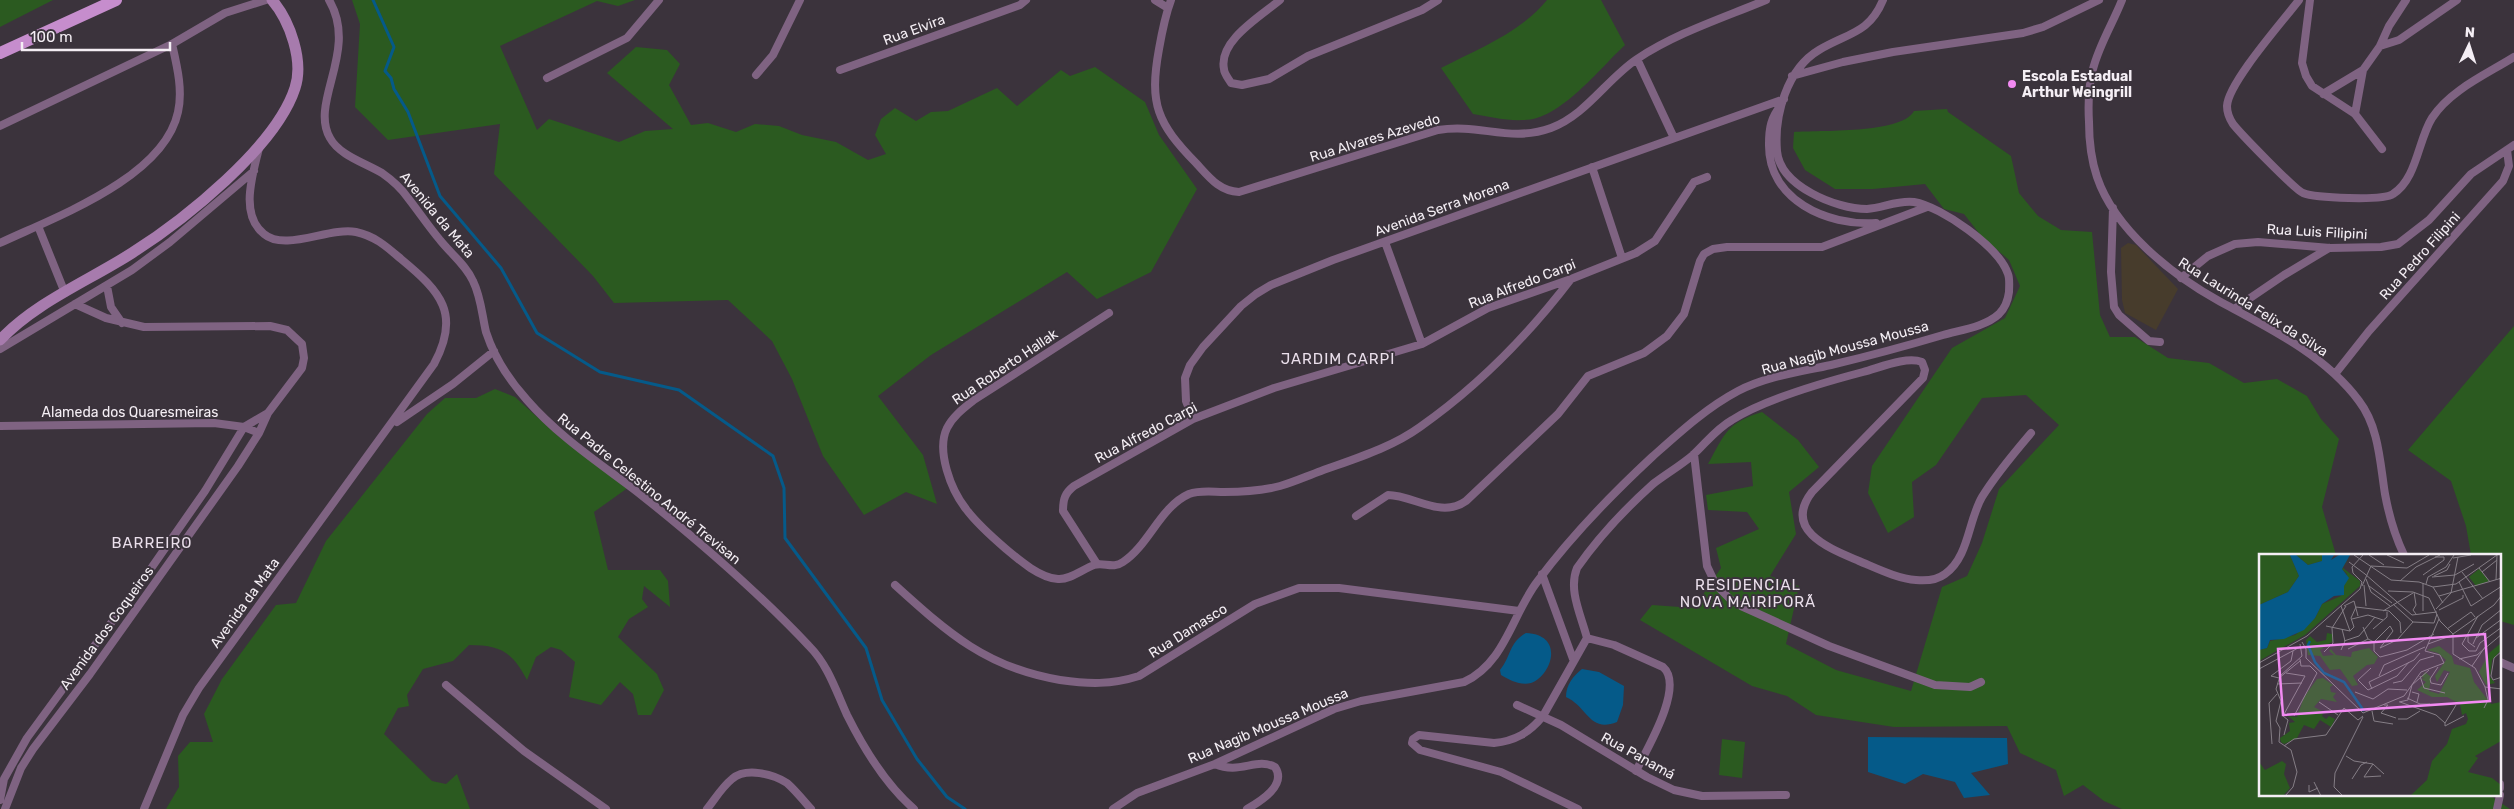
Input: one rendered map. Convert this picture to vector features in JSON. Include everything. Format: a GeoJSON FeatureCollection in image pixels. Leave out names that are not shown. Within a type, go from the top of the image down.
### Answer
{"type":"FeatureCollection","features":[{"type":"Feature","properties":{"kind":"main road"},"geometry":{"type":"LineString","coordinates":[[0,53],[116,0]]}},
{"type":"Feature","properties":{"kind":"main road"},"geometry":{"type":"LineString","coordinates":[[0,340],[17,322],[158,236],[221,184],[259,148],[286,108],[295,88],[298,70],[291,37],[280,11],[272,0]]}},
{"type":"Feature","properties":{"kind":"street"},"geometry":{"type":"LineString","coordinates":[[0,126],[172,44],[225,13],[266,0]]}},
{"type":"Feature","properties":{"kind":"street","name":"Avenida da Mata"},"geometry":{"type":"LineString","coordinates":[[329,0],[339,24],[338,56],[324,116],[325,127],[330,139],[338,148],[383,174],[401,188],[429,227],[467,270],[478,293],[487,335],[494,352],[453,384],[392,425]]}},
{"type":"Feature","properties":{"kind":"street"},"geometry":{"type":"LineString","coordinates":[[547,78],[627,38],[659,0]]}},
{"type":"Feature","properties":{"kind":"street"},"geometry":{"type":"LineString","coordinates":[[756,75],[773,55],[800,0]]}},
{"type":"Feature","properties":{"kind":"street"},"geometry":{"type":"LineString","coordinates":[[1155,0],[1169,4]]}},
{"type":"Feature","properties":{"kind":"street"},"geometry":{"type":"LineString","coordinates":[[1280,0],[1230,42],[1224,54],[1224,70],[1231,83],[1242,85],[1269,79],[1308,56],[1422,10],[1438,0]]}},
{"type":"Feature","properties":{"kind":"street","name":"Rua Alvares Azevedo"},"geometry":{"type":"LineString","coordinates":[[1169,4],[1154,84],[1159,114],[1184,151],[1214,182],[1230,191],[1239,192],[1271,184],[1438,130],[1465,128],[1494,134],[1522,135],[1553,127],[1568,119],[1637,59],[1700,27],[1766,0]]}},
{"type":"Feature","properties":{"kind":"street","name":"Rua Nagib Moussa Moussa"},"geometry":{"type":"LineString","coordinates":[[1113,809],[1138,793],[1215,764],[1334,709],[1361,701],[1464,682],[1477,676],[1492,661],[1519,611],[1542,574],[1586,521],[1682,430],[1708,410],[1741,390],[1783,375],[1834,364],[1958,331],[1998,315],[2006,305],[2009,276],[2000,260],[1962,227],[1929,206],[1902,202],[1863,209],[1819,196],[1791,179],[1782,169],[1777,155],[1777,137],[1784,100],[1792,76],[1814,53],[1866,27],[1877,15],[1883,0]]}},
{"type":"Feature","properties":{"kind":"street"},"geometry":{"type":"LineString","coordinates":[[1792,76],[1843,62],[1893,52],[2023,33],[2043,27],[2099,0]]}},
{"type":"Feature","properties":{"kind":"street","name":"Rua Laurinda Felix da Silva"},"geometry":{"type":"LineString","coordinates":[[2122,0],[2100,48],[2088,92],[2092,157],[2097,178],[2113,208],[2158,260],[2181,278],[2295,344],[2335,374],[2360,402],[2369,417],[2376,438],[2390,517],[2404,554]]}},
{"type":"Feature","properties":{"kind":"street"},"geometry":{"type":"LineString","coordinates":[[2299,0],[2232,88],[2227,108],[2234,124],[2301,193],[2371,199],[2392,195],[2407,178],[2427,128],[2440,108],[2463,89],[2514,57]]}},
{"type":"Feature","properties":{"kind":"street"},"geometry":{"type":"LineString","coordinates":[[2310,0],[2302,64],[2312,86],[2355,114],[2382,149]]}},
{"type":"Feature","properties":{"kind":"street"},"geometry":{"type":"LineString","coordinates":[[2323,94],[2363,70],[2380,46],[2389,26],[2406,0]]}},
{"type":"Feature","properties":{"kind":"street"},"geometry":{"type":"LineString","coordinates":[[2380,46],[2398,40],[2458,0]]}},
{"type":"Feature","properties":{"kind":"street","name":"Rua Elvira"},"geometry":{"type":"LineString","coordinates":[[840,70],[1021,2]]}},
{"type":"Feature","properties":{"kind":"street"},"geometry":{"type":"LineString","coordinates":[[0,243],[38,226],[118,185],[160,148],[172,129],[178,112],[180,91],[172,44]]}},
{"type":"Feature","properties":{"kind":"street"},"geometry":{"type":"LineString","coordinates":[[1637,59],[1674,138]]}},
{"type":"Feature","properties":{"kind":"street"},"geometry":{"type":"LineString","coordinates":[[2355,114],[2363,70]]}},
{"type":"Feature","properties":{"kind":"street"},"geometry":{"type":"LineString","coordinates":[[1784,100],[1770,119],[1769,160],[1776,180],[1791,196],[1813,211],[1857,224],[1883,222]]}},
{"type":"Feature","properties":{"kind":"street","name":"Avenida Serra Morena"},"geometry":{"type":"LineString","coordinates":[[1193,419],[1185,390],[1185,378],[1190,365],[1203,347],[1240,306],[1256,294],[1279,282],[1385,242],[1784,100]]}},
{"type":"Feature","properties":{"kind":"street","name":"Rua Luis Filipini"},"geometry":{"type":"LineString","coordinates":[[2181,278],[2208,256],[2235,244],[2258,242],[2330,248],[2381,247],[2398,244],[2407,239],[2429,220],[2471,174],[2514,145]]}},
{"type":"Feature","properties":{"kind":"street","name":"Avenida da Mata"},"geometry":{"type":"LineString","coordinates":[[144,809],[183,715],[199,688],[392,425],[443,349],[447,332],[443,304],[433,289],[382,243],[368,235],[354,232],[336,232],[287,241],[268,238],[256,224],[252,214],[250,191],[259,148]]}},
{"type":"Feature","properties":{"kind":"street","name":"Rua Pedro Filipini"},"geometry":{"type":"LineString","coordinates":[[2335,374],[2369,331],[2503,181],[2509,166],[2507,150]]}},
{"type":"Feature","properties":{"kind":"street"},"geometry":{"type":"LineString","coordinates":[[1592,167],[1622,258]]}},
{"type":"Feature","properties":{"kind":"street"},"geometry":{"type":"LineString","coordinates":[[0,349],[107,286],[170,242],[254,171]]}},
{"type":"Feature","properties":{"kind":"street","name":"Rua Alfredo Carpi"},"geometry":{"type":"LineString","coordinates":[[1097,564],[1063,511],[1063,501],[1067,492],[1144,445],[1193,419],[1274,388],[1422,344],[1488,308],[1571,279],[1641,250],[1655,241],[1688,188],[1694,182],[1708,177]]}},
{"type":"Feature","properties":{"kind":"street"},"geometry":{"type":"LineString","coordinates":[[1356,516],[1388,495],[1442,507],[1460,506],[1558,414],[1588,376],[1644,353],[1667,336],[1684,314],[1704,254],[1713,249],[1750,246],[1822,247],[1883,222],[1929,206]]}},
{"type":"Feature","properties":{"kind":"street"},"geometry":{"type":"LineString","coordinates":[[2113,208],[2111,272],[2114,307],[2119,315],[2149,341],[2160,342]]}},
{"type":"Feature","properties":{"kind":"street"},"geometry":{"type":"LineString","coordinates":[[38,226],[65,293]]}},
{"type":"Feature","properties":{"kind":"street"},"geometry":{"type":"LineString","coordinates":[[1385,242],[1422,344]]}},
{"type":"Feature","properties":{"kind":"street"},"geometry":{"type":"LineString","coordinates":[[2234,309],[2284,275],[2330,248]]}},
{"type":"Feature","properties":{"kind":"street"},"geometry":{"type":"LineString","coordinates":[[1097,564],[1114,566],[1122,563],[1132,555],[1170,509],[1188,495],[1206,491],[1258,490],[1280,486],[1354,459],[1419,428],[1520,339],[1544,314],[1571,279]]}},
{"type":"Feature","properties":{"kind":"street"},"geometry":{"type":"LineString","coordinates":[[107,286],[111,307],[122,323]]}},
{"type":"Feature","properties":{"kind":"street","name":"Avenida dos Coqueiros"},"geometry":{"type":"LineString","coordinates":[[5,809],[21,768],[33,749],[142,602],[259,433],[268,413],[302,368],[304,358],[302,344],[287,330],[270,326],[144,327],[122,323],[92,313],[75,304]]}},
{"type":"Feature","properties":{"kind":"street","name":"Rua Roberto Hallak"},"geometry":{"type":"LineString","coordinates":[[1097,564],[1064,579],[1048,577],[1037,571],[992,537],[965,509],[957,495],[945,460],[944,446],[947,428],[957,414],[990,389],[1109,313]]}},
{"type":"Feature","properties":{"kind":"street","name":"Rua Padre Celestino André Trevisan"},"geometry":{"type":"LineString","coordinates":[[494,352],[513,384],[541,416],[587,455],[630,486],[700,543],[812,648],[830,677],[868,753],[892,787],[914,809]]}},
{"type":"Feature","properties":{"kind":"street"},"geometry":{"type":"LineString","coordinates":[[1578,809],[1501,772],[1426,752],[1412,743],[1413,739],[1419,735],[1494,743],[1504,742],[1528,732],[1543,716],[1573,659],[1587,638],[1573,588],[1573,578],[1577,568],[1622,514],[1654,484],[1694,454],[1719,428],[1759,406],[1841,378],[1894,364],[1916,361],[1924,365],[1923,378],[1806,500],[1803,517],[1805,526],[1822,545],[1874,567],[1915,580],[1931,580],[1944,575],[1955,566],[1983,496],[2031,433]]}},
{"type":"Feature","properties":{"kind":"street","name":"Avenida dos Coqueiros"},"geometry":{"type":"LineString","coordinates":[[0,800],[4,779],[26,738],[92,652],[163,552],[205,491],[244,427],[268,413]]}},
{"type":"Feature","properties":{"kind":"street","name":"Alameda dos Quaresmeiras"},"geometry":{"type":"LineString","coordinates":[[0,426],[214,423],[244,427],[259,433]]}},
{"type":"Feature","properties":{"kind":"street"},"geometry":{"type":"LineString","coordinates":[[1694,454],[1707,566],[1716,585],[1730,599],[1741,606],[1829,646],[1935,685],[1970,687],[1981,682]]}},
{"type":"Feature","properties":{"kind":"street"},"geometry":{"type":"LineString","coordinates":[[1542,574],[1573,659]]}},
{"type":"Feature","properties":{"kind":"street","name":"Rua Damasco"},"geometry":{"type":"LineString","coordinates":[[895,585],[964,643],[1006,666],[1047,678],[1099,684],[1118,683],[1139,676],[1255,604],[1300,588],[1348,589],[1519,611]]}},
{"type":"Feature","properties":{"kind":"street"},"geometry":{"type":"LineString","coordinates":[[1587,638],[1614,646],[1663,666],[1669,672],[1671,688],[1664,710],[1636,771]]}},
{"type":"Feature","properties":{"kind":"street"},"geometry":{"type":"LineString","coordinates":[[2502,663],[2514,668]]}},
{"type":"Feature","properties":{"kind":"street"},"geometry":{"type":"LineString","coordinates":[[446,685],[524,751],[606,809]]}},
{"type":"Feature","properties":{"kind":"street","name":"Rua Panamá"},"geometry":{"type":"LineString","coordinates":[[1517,705],[1543,716],[1636,771],[1674,790],[1689,794],[1786,795]]}},
{"type":"Feature","properties":{"kind":"street"},"geometry":{"type":"LineString","coordinates":[[1215,764],[1231,769],[1263,763],[1275,767],[1278,771],[1278,778],[1272,790],[1247,809]]}},
{"type":"Feature","properties":{"kind":"street"},"geometry":{"type":"LineString","coordinates":[[707,809],[733,778],[743,773],[757,773],[773,776],[787,784],[811,809]]}},
{"type":"Feature","properties":{"kind":"street"},"geometry":{"type":"LineString","coordinates":[[2497,809],[2500,796]]}},
{"type":"Feature","properties":{"kind":"shaded area"},"geometry":{"type":"Polygon","coordinates":[[[2128,243],[2136,245],[2178,289],[2156,330],[2125,313],[2122,300],[2121,248],[2128,243]]]}},
{"type":"Feature","properties":{"kind":"green space"},"geometry":{"type":"Polygon","coordinates":[[[0,0],[53,0],[0,27],[0,0]]]}},
{"type":"Feature","properties":{"kind":"green space"},"geometry":{"type":"Polygon","coordinates":[[[352,0],[635,0],[618,6],[597,1],[500,46],[537,130],[549,119],[619,142],[645,131],[673,129],[607,73],[636,47],[667,50],[680,64],[669,85],[691,125],[708,123],[736,132],[755,124],[779,126],[802,135],[836,142],[868,160],[886,154],[875,135],[881,119],[895,108],[916,121],[931,112],[948,111],[997,88],[1017,106],[1061,70],[1070,76],[1095,67],[1145,102],[1159,135],[1197,189],[1151,272],[1097,299],[1067,272],[931,355],[878,396],[923,455],[937,504],[906,492],[864,515],[823,456],[792,379],[772,341],[728,300],[614,303],[593,276],[494,174],[500,124],[388,140],[355,107],[360,24],[352,0]]]}},
{"type":"Feature","properties":{"kind":"green space"},"geometry":{"type":"Polygon","coordinates":[[[1547,0],[1601,0],[1625,45],[1579,91],[1551,112],[1538,118],[1524,120],[1505,119],[1473,114],[1441,68],[1511,31],[1536,12],[1547,0]]]}},
{"type":"Feature","properties":{"kind":"green space"},"geometry":{"type":"Polygon","coordinates":[[[1947,109],[1948,112],[2011,156],[2019,193],[2038,216],[2061,230],[2092,232],[2100,315],[2110,337],[2135,337],[2168,358],[2209,363],[2244,383],[2277,379],[2307,396],[2321,419],[2339,439],[2322,507],[2336,554],[2259,554],[2259,796],[2490,796],[2510,809],[2122,809],[2104,801],[2083,785],[2064,796],[2056,770],[2020,753],[2007,726],[1894,727],[1816,715],[1787,696],[1752,686],[1640,620],[1652,605],[1694,608],[1721,568],[1716,548],[1759,529],[1747,512],[1708,510],[1706,495],[1753,486],[1751,462],[1708,464],[1728,430],[1741,420],[1762,412],[1798,440],[1819,467],[1789,492],[1796,534],[1770,576],[1799,586],[1786,644],[1836,670],[1911,691],[1942,587],[1967,576],[1982,543],[1999,489],[2059,425],[2026,395],[1982,398],[1936,465],[1912,482],[1914,517],[1888,533],[1868,493],[1872,466],[1952,348],[2005,318],[2020,286],[2009,260],[1982,237],[1964,214],[1944,209],[1925,184],[1873,189],[1835,189],[1805,170],[1793,148],[1794,132],[1839,131],[1877,127],[1894,124],[1906,118],[1914,111],[1947,109]]]}},
{"type":"Feature","properties":{"kind":"green space"},"geometry":{"type":"Polygon","coordinates":[[[2514,326],[2514,625],[2502,622],[2502,554],[2471,554],[2466,526],[2451,481],[2408,450],[2514,326]]]}},
{"type":"Feature","properties":{"kind":"green space"},"geometry":{"type":"Polygon","coordinates":[[[495,389],[515,397],[557,435],[629,487],[594,512],[608,570],[660,570],[668,581],[670,607],[644,586],[642,599],[648,607],[629,619],[618,637],[657,674],[664,690],[651,715],[638,715],[633,694],[620,682],[601,705],[569,697],[575,662],[561,650],[551,647],[536,657],[527,680],[522,670],[504,652],[480,645],[469,645],[453,661],[423,669],[407,695],[409,706],[398,708],[384,734],[432,781],[446,784],[457,774],[470,809],[166,809],[179,787],[178,756],[190,742],[213,742],[204,714],[222,679],[276,605],[296,603],[326,541],[427,414],[445,398],[476,398],[495,389]]]}},
{"type":"Feature","properties":{"kind":"green space"},"geometry":{"type":"Polygon","coordinates":[[[1722,739],[1745,742],[1742,778],[1719,775],[1722,739]]]}},
{"type":"Feature","properties":{"kind":"water"},"geometry":{"type":"Polygon","coordinates":[[[1526,633],[1539,635],[1546,641],[1550,648],[1551,656],[1549,665],[1538,679],[1531,683],[1523,684],[1504,677],[1501,675],[1500,670],[1513,645],[1526,633]]]}},
{"type":"Feature","properties":{"kind":"water"},"geometry":{"type":"Polygon","coordinates":[[[1582,669],[1599,672],[1624,686],[1623,705],[1617,722],[1600,724],[1594,722],[1573,701],[1566,697],[1571,681],[1582,669]]]}},
{"type":"Feature","properties":{"kind":"water"},"geometry":{"type":"Polygon","coordinates":[[[1868,737],[2007,738],[2008,764],[1971,773],[1990,795],[1964,798],[1955,782],[1923,774],[1905,784],[1868,772],[1868,737]]]}},
{"type":"Feature","properties":{"kind":"waterway"},"geometry":{"type":"LineString","coordinates":[[373,0],[394,47],[385,71],[391,78],[394,89],[408,112],[440,196],[501,268],[537,333],[600,372],[679,390],[773,456],[784,488],[785,538],[866,648],[882,700],[917,759],[947,797],[965,809]]}},
{"type":"Feature","properties":{"kind":"place","name":"Escola Estadual Arthur Weingrill"},"geometry":{"type":"Point","coordinates":[2012,84]}},
{"type":"Feature","properties":{"kind":"district","name":"JARDIM CARPI"},"geometry":{"type":"Point","coordinates":[1338,359]}},
{"type":"Feature","properties":{"kind":"district","name":"BARREIRO"},"geometry":{"type":"Point","coordinates":[152,543]}},
{"type":"Feature","properties":{"kind":"district","name":"RESIDENCIAL NOVA MAIRIPORÃ"},"geometry":{"type":"Point","coordinates":[1748,594]}}]}
